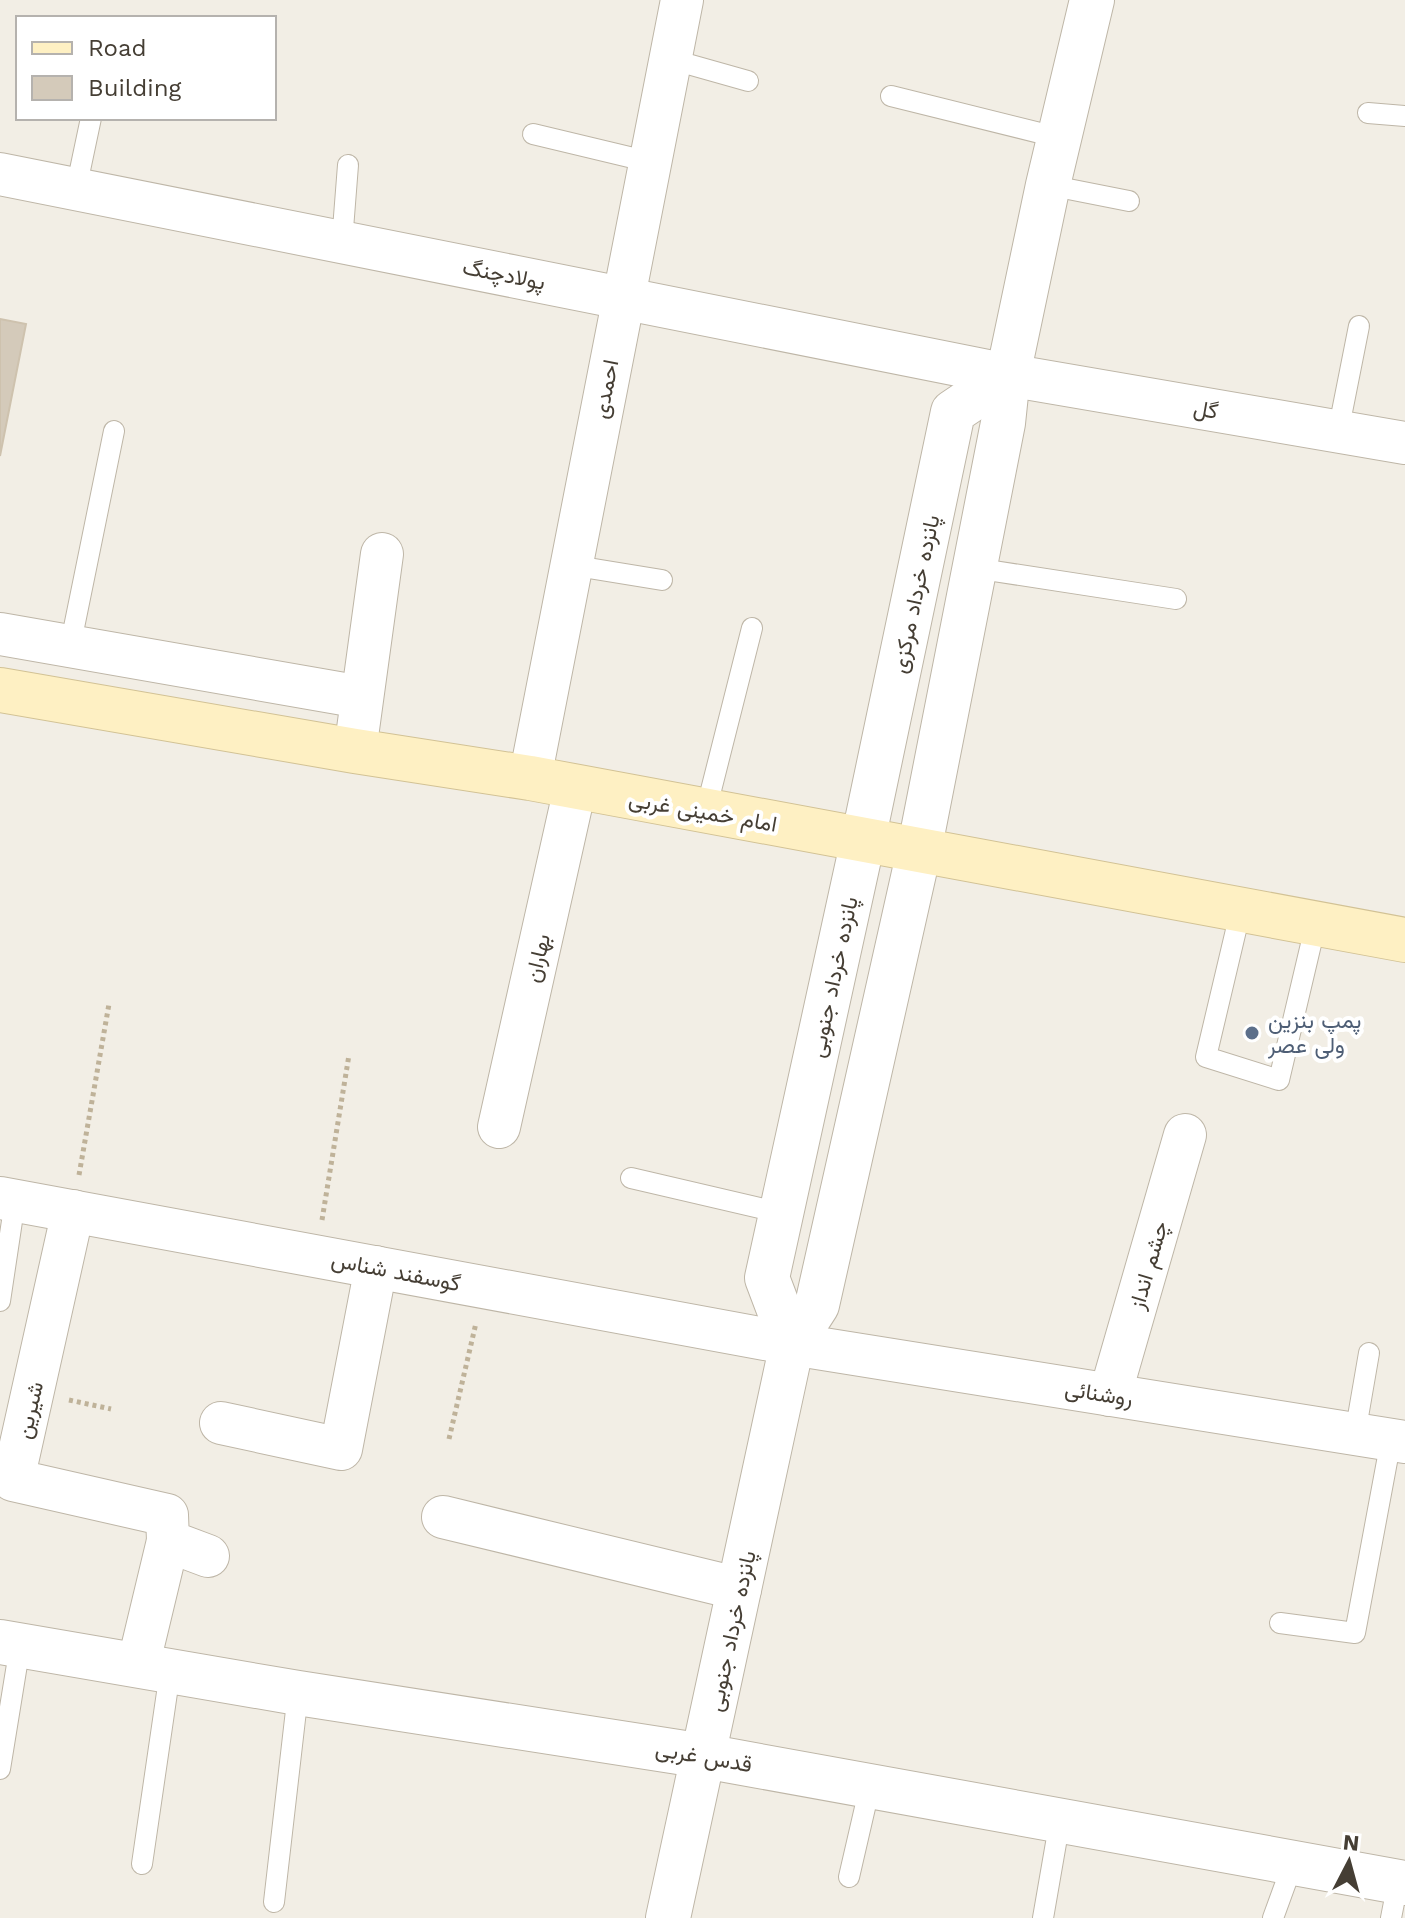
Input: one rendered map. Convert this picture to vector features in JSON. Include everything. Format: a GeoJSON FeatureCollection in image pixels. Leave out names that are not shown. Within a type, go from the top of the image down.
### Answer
{"type":"FeatureCollection","features":[{"type":"Feature","properties":{"kind":"main road","name":"امام خمینی غربی"},"geometry":{"type":"LineString","coordinates":[[0,690],[530,778],[1405,940]]}},
{"type":"Feature","properties":{"kind":"street","name":"احمدی"},"geometry":{"type":"LineString","coordinates":[[530,778],[682,0]]}},
{"type":"Feature","properties":{"kind":"street"},"geometry":{"type":"LineString","coordinates":[[919,851],[1003,423],[1008,375],[1048,185],[1092,0]]}},
{"type":"Feature","properties":{"kind":"street","name":"پولادچنگ"},"geometry":{"type":"LineString","coordinates":[[0,174],[1008,375]]}},
{"type":"Feature","properties":{"kind":"street","name":"گل"},"geometry":{"type":"LineString","coordinates":[[1008,375],[1405,443]]}},
{"type":"Feature","properties":{"kind":"street","name":"پانزده خرداد مرکزی"},"geometry":{"type":"LineString","coordinates":[[863,840],[953,412],[1008,375]]}},
{"type":"Feature","properties":{"kind":"street"},"geometry":{"type":"LineString","coordinates":[[355,751],[382,554]]}},
{"type":"Feature","properties":{"kind":"street"},"geometry":{"type":"LineString","coordinates":[[0,634],[361,697]]}},
{"type":"Feature","properties":{"kind":"street","name":"بهاران"},"geometry":{"type":"LineString","coordinates":[[499,1127],[575,788]]}},
{"type":"Feature","properties":{"kind":"street","name":"پانزده خرداد جنوبی"},"geometry":{"type":"LineString","coordinates":[[792,1344],[767,1278],[863,840]]}},
{"type":"Feature","properties":{"kind":"street","name":"پانزده خرداد جنوبی"},"geometry":{"type":"LineString","coordinates":[[668,1918],[792,1344],[817,1305],[919,851]]}},
{"type":"Feature","properties":{"kind":"street","name":"چشم انداز"},"geometry":{"type":"LineString","coordinates":[[1110,1395],[1185,1135]]}},
{"type":"Feature","properties":{"kind":"street","name":"گوسفند شناس"},"geometry":{"type":"LineString","coordinates":[[8,1199],[792,1344]]}},
{"type":"Feature","properties":{"kind":"street","name":"شیرین"},"geometry":{"type":"LineString","coordinates":[[73,1211],[13,1480],[167,1515],[168,1541]]}},
{"type":"Feature","properties":{"kind":"street"},"geometry":{"type":"LineString","coordinates":[[221,1423],[341,1449],[376,1267]]}},
{"type":"Feature","properties":{"kind":"street","name":"روشنائی"},"geometry":{"type":"LineString","coordinates":[[792,1344],[1384,1439]]}},
{"type":"Feature","properties":{"kind":"street"},"geometry":{"type":"LineString","coordinates":[[443,1517],[740,1589]]}},
{"type":"Feature","properties":{"kind":"street"},"geometry":{"type":"LineString","coordinates":[[154,1669],[168,1541],[208,1556]]}},
{"type":"Feature","properties":{"kind":"street","name":"قدس غربی"},"geometry":{"type":"LineString","coordinates":[[10,1644],[298,1693],[704,1756],[1060,1820],[1293,1863],[1398,1895]]}},
{"type":"Feature","properties":{"kind":"lane"},"geometry":{"type":"LineString","coordinates":[[670,59],[748,81]]}},
{"type":"Feature","properties":{"kind":"lane"},"geometry":{"type":"LineString","coordinates":[[891,96],[1060,138]]}},
{"type":"Feature","properties":{"kind":"lane"},"geometry":{"type":"LineString","coordinates":[[1368,113],[1405,116]]}},
{"type":"Feature","properties":{"kind":"lane"},"geometry":{"type":"LineString","coordinates":[[76,189],[91,120]]}},
{"type":"Feature","properties":{"kind":"lane"},"geometry":{"type":"LineString","coordinates":[[533,134],[650,162]]}},
{"type":"Feature","properties":{"kind":"lane"},"geometry":{"type":"LineString","coordinates":[[342,242],[348,165]]}},
{"type":"Feature","properties":{"kind":"lane"},"geometry":{"type":"LineString","coordinates":[[1048,185],[1129,201]]}},
{"type":"Feature","properties":{"kind":"lane"},"geometry":{"type":"LineString","coordinates":[[1338,432],[1359,326]]}},
{"type":"Feature","properties":{"kind":"lane"},"geometry":{"type":"LineString","coordinates":[[70,647],[114,431]]}},
{"type":"Feature","properties":{"kind":"lane"},"geometry":{"type":"LineString","coordinates":[[570,565],[662,580]]}},
{"type":"Feature","properties":{"kind":"lane"},"geometry":{"type":"LineString","coordinates":[[974,568],[1176,599]]}},
{"type":"Feature","properties":{"kind":"lane"},"geometry":{"type":"LineString","coordinates":[[706,810],[752,628]]}},
{"type":"Feature","properties":{"kind":"lane"},"geometry":{"type":"LineString","coordinates":[[1241,909],[1206,1057],[1279,1080],[1316,923]]}},
{"type":"Feature","properties":{"kind":"lane"},"geometry":{"type":"LineString","coordinates":[[631,1178],[781,1213]]}},
{"type":"Feature","properties":{"kind":"lane"},"geometry":{"type":"LineString","coordinates":[[0,1301],[8,1199]]}},
{"type":"Feature","properties":{"kind":"lane"},"geometry":{"type":"LineString","coordinates":[[1280,1623],[1355,1633],[1384,1439],[1369,1353]]}},
{"type":"Feature","properties":{"kind":"lane"},"geometry":{"type":"LineString","coordinates":[[0,1769],[10,1644]]}},
{"type":"Feature","properties":{"kind":"lane"},"geometry":{"type":"LineString","coordinates":[[142,1864],[154,1669]]}},
{"type":"Feature","properties":{"kind":"lane"},"geometry":{"type":"LineString","coordinates":[[274,1902],[298,1693]]}},
{"type":"Feature","properties":{"kind":"lane"},"geometry":{"type":"LineString","coordinates":[[849,1877],[870,1786]]}},
{"type":"Feature","properties":{"kind":"lane"},"geometry":{"type":"LineString","coordinates":[[1043,1918],[1060,1820]]}},
{"type":"Feature","properties":{"kind":"lane"},"geometry":{"type":"LineString","coordinates":[[1273,1918],[1293,1863]]}},
{"type":"Feature","properties":{"kind":"path"},"geometry":{"type":"LineString","coordinates":[[73,1211],[109,1004]]}},
{"type":"Feature","properties":{"kind":"path"},"geometry":{"type":"LineString","coordinates":[[316,1256],[349,1055]]}},
{"type":"Feature","properties":{"kind":"path"},"geometry":{"type":"LineString","coordinates":[[449,1439],[484,1287]]}},
{"type":"Feature","properties":{"kind":"building"},"geometry":{"type":"Polygon","coordinates":[[[0,319],[26,324],[0,456],[0,319]]]}},
{"type":"Feature","properties":{"kind":"place","name":"پمپ بنزین ولی عصر"},"geometry":{"type":"Point","coordinates":[1252,1033]}}]}
